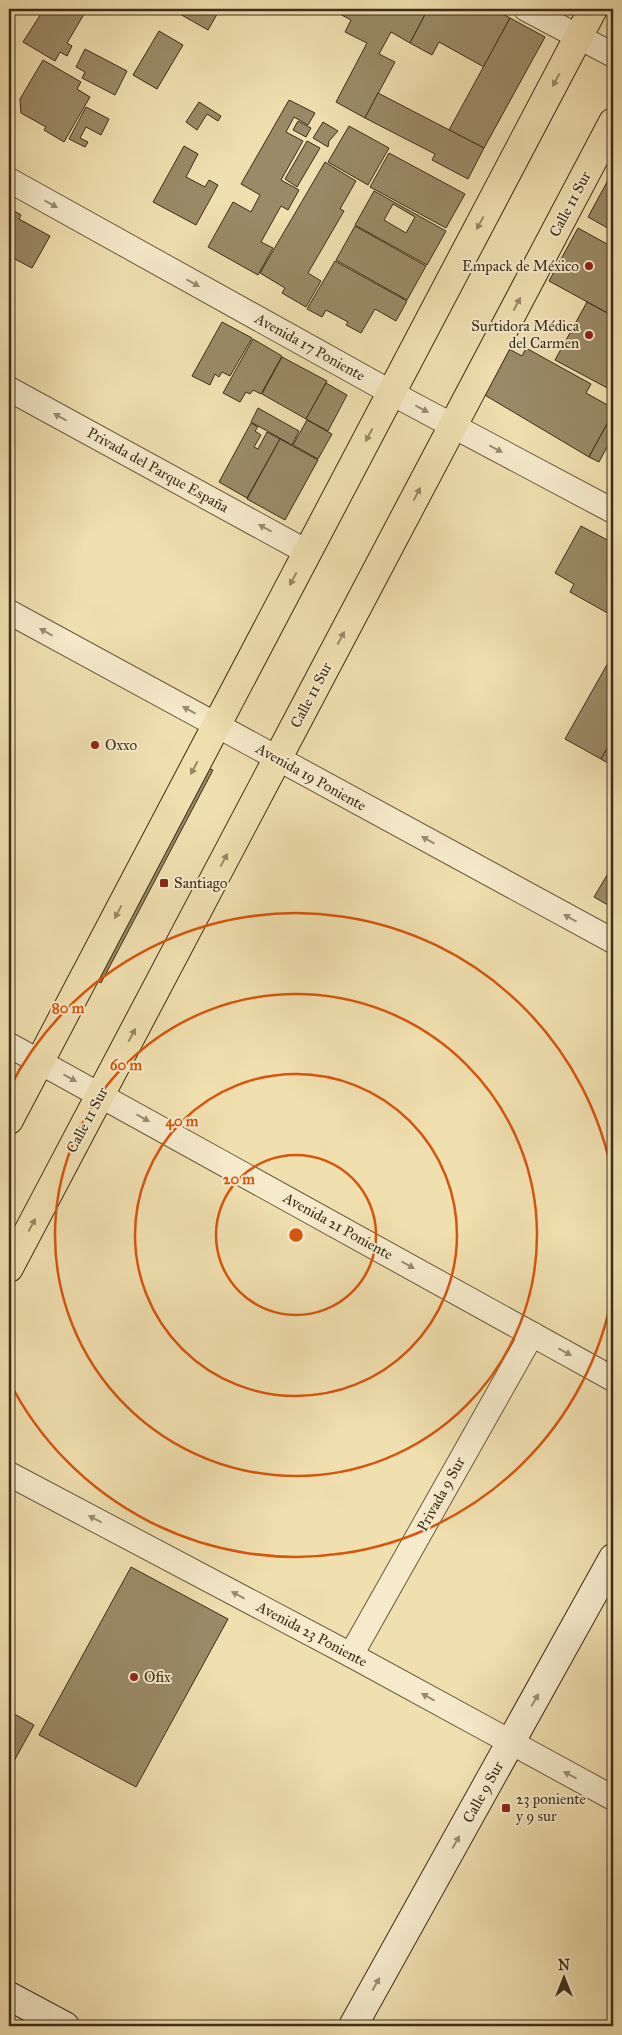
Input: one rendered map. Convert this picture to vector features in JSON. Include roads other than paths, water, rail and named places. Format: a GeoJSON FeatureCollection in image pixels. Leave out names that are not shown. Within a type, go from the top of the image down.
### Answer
{"type":"FeatureCollection","features":[{"type":"Feature","properties":{"kind":"main road"},"geometry":{"type":"LineString","coordinates":[[9,1120],[593,9]]}},
{"type":"Feature","properties":{"kind":"main road","name":"Calle 11 Sur"},"geometry":{"type":"LineString","coordinates":[[9,1268],[613,122]]}},
{"type":"Feature","properties":{"kind":"street"},"geometry":{"type":"LineString","coordinates":[[526,9],[613,55]]}},
{"type":"Feature","properties":{"kind":"street","name":"Avenida 17 Poniente"},"geometry":{"type":"LineString","coordinates":[[9,180],[453,426],[613,511]]}},
{"type":"Feature","properties":{"kind":"street","name":"Privada del Parque España"},"geometry":{"type":"LineString","coordinates":[[9,389],[308,552]]}},
{"type":"Feature","properties":{"kind":"street","name":"Avenida 19 Poniente"},"geometry":{"type":"LineString","coordinates":[[9,612],[613,941]]}},
{"type":"Feature","properties":{"kind":"street","name":"Avenida 21 Poniente"},"geometry":{"type":"LineString","coordinates":[[9,1045],[613,1379]]}},
{"type":"Feature","properties":{"kind":"street","name":"Privada 9 Sur"},"geometry":{"type":"LineString","coordinates":[[351,1655],[532,1334]]}},
{"type":"Feature","properties":{"kind":"street","name":"Avenida 23 Poniente"},"geometry":{"type":"LineString","coordinates":[[9,1474],[351,1655],[613,1798]]}},
{"type":"Feature","properties":{"kind":"street","name":"Calle 9 Sur"},"geometry":{"type":"LineString","coordinates":[[353,2026],[613,1558]]}},
{"type":"Feature","properties":{"kind":"street"},"geometry":{"type":"LineString","coordinates":[[9,1996],[66,2026]]}},
{"type":"Feature","properties":{"kind":"place","name":"Empack de México"},"geometry":{"type":"Point","coordinates":[589,266]}},
{"type":"Feature","properties":{"kind":"place","name":"Surtidora Médica del Carmen"},"geometry":{"type":"Point","coordinates":[589,335]}},
{"type":"Feature","properties":{"kind":"place","name":"Oxxo"},"geometry":{"type":"Point","coordinates":[95,745]}},
{"type":"Feature","properties":{"kind":"place","name":"Santiago"},"geometry":{"type":"Point","coordinates":[164,883]}},
{"type":"Feature","properties":{"kind":"place","name":"Ofix"},"geometry":{"type":"Point","coordinates":[134,1677]}},
{"type":"Feature","properties":{"kind":"place","name":"23 poniente y 9 sur"},"geometry":{"type":"Point","coordinates":[506,1808]}}]}
